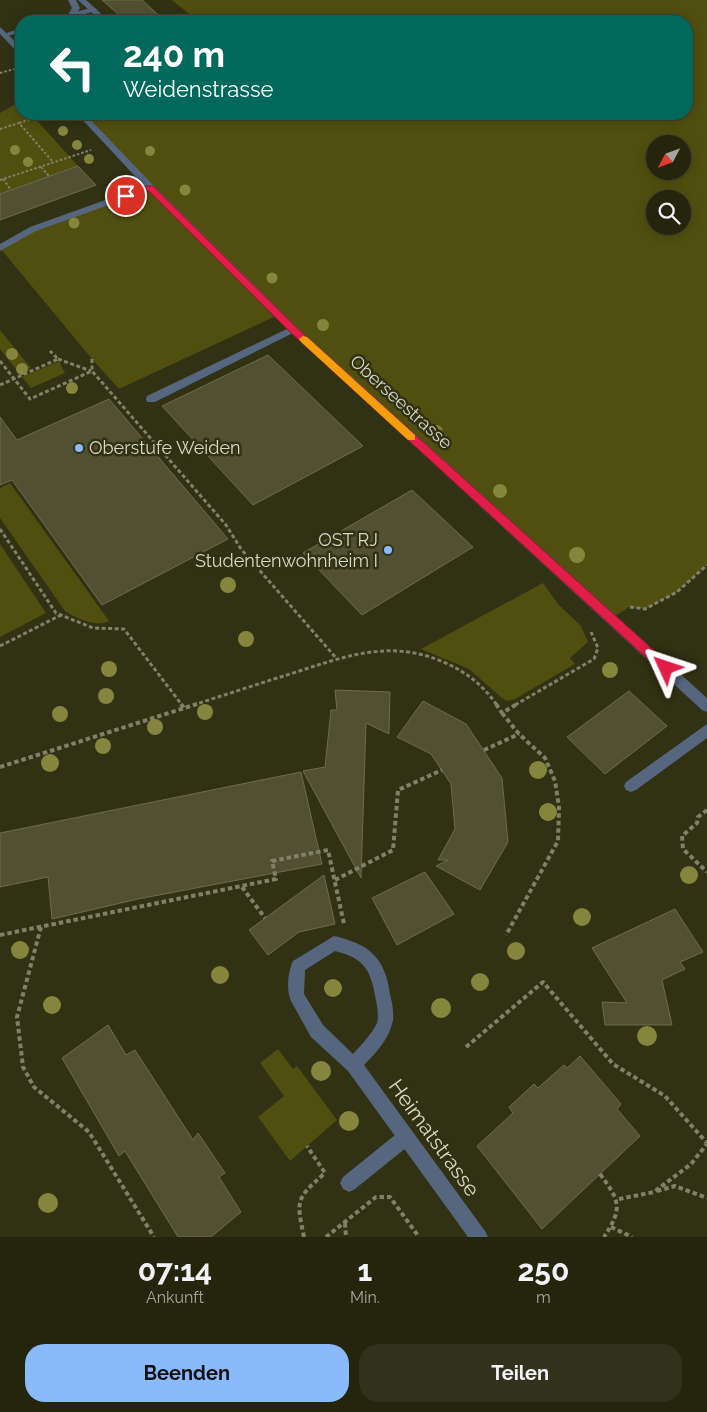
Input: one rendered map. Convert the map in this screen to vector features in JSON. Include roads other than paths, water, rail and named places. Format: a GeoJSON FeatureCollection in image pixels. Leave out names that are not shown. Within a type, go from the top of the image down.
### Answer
{"type":"FeatureCollection","features":[{"type":"Feature","properties":{"kind":"street"},"geometry":{"type":"LineString","coordinates":[[72,0],[76,8],[72,15]]}},
{"type":"Feature","properties":{"kind":"street"},"geometry":{"type":"LineString","coordinates":[[82,0],[98,15]]}},
{"type":"Feature","properties":{"kind":"street"},"geometry":{"type":"LineString","coordinates":[[72,15],[92,9]]}},
{"type":"Feature","properties":{"kind":"street"},"geometry":{"type":"LineString","coordinates":[[3,32],[15,45]]}},
{"type":"Feature","properties":{"kind":"street","name":"Oberseestrasse"},"geometry":{"type":"LineString","coordinates":[[87,120],[150,187],[292,329],[707,706]]}},
{"type":"Feature","properties":{"kind":"street"},"geometry":{"type":"LineString","coordinates":[[0,248],[34,229],[150,187]]}},
{"type":"Feature","properties":{"kind":"street"},"geometry":{"type":"LineString","coordinates":[[151,399],[292,329]]}},
{"type":"Feature","properties":{"kind":"street"},"geometry":{"type":"LineString","coordinates":[[631,786],[707,730]]}},
{"type":"Feature","properties":{"kind":"street","name":"Heimatstrasse"},"geometry":{"type":"LineString","coordinates":[[354,1065],[377,1037],[385,1020],[382,979],[372,960],[351,946],[334,943],[298,966],[296,996],[317,1031],[354,1065],[479,1237]]}},
{"type":"Feature","properties":{"kind":"street"},"geometry":{"type":"LineString","coordinates":[[348,1183],[406,1137]]}},
{"type":"Feature","properties":{"kind":"place","name":"Oberstufe Weiden"},"geometry":{"type":"Point","coordinates":[79,448]}},
{"type":"Feature","properties":{"kind":"place","name":"OST RJ Studentenwohnheim I"},"geometry":{"type":"Point","coordinates":[388,550]}}]}
